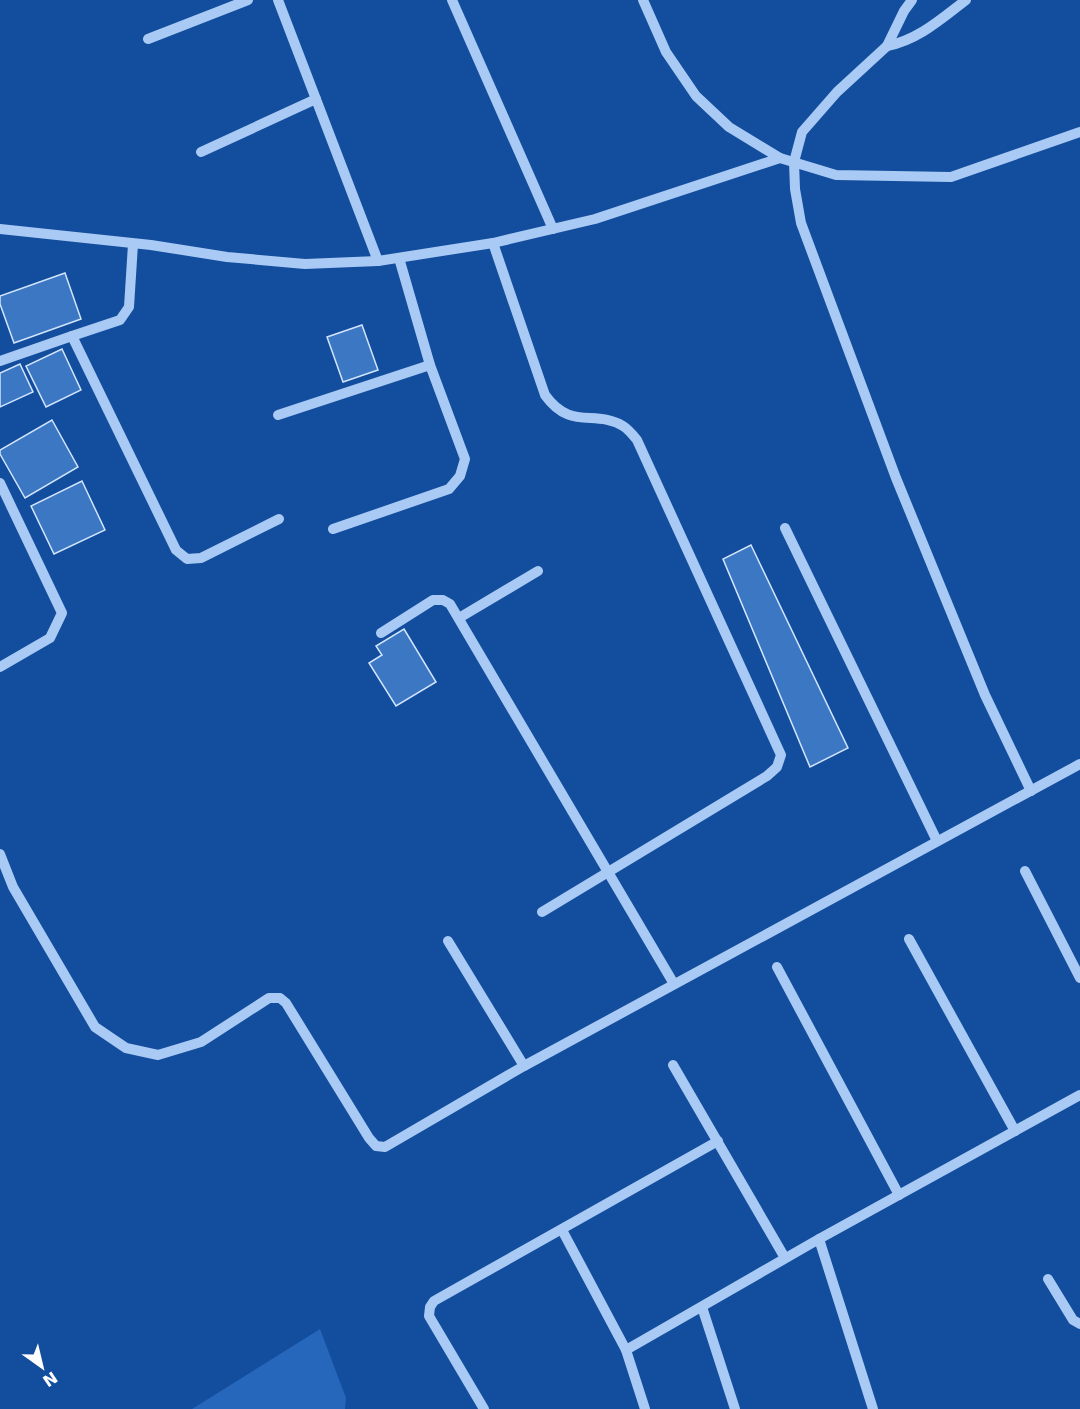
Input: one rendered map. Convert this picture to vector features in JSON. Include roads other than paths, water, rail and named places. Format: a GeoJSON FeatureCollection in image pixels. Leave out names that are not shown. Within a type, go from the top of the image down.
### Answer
{"type":"FeatureCollection","features":[{"type":"Feature","properties":{"kind":"street"},"geometry":{"type":"LineString","coordinates":[[148,39],[248,0]]}},
{"type":"Feature","properties":{"kind":"street"},"geometry":{"type":"LineString","coordinates":[[278,0],[378,261]]}},
{"type":"Feature","properties":{"kind":"street"},"geometry":{"type":"LineString","coordinates":[[452,0],[553,229]]}},
{"type":"Feature","properties":{"kind":"street"},"geometry":{"type":"LineString","coordinates":[[643,0],[666,52],[696,96],[729,127],[780,158],[836,175],[951,177],[1078,132],[1080,146]]}},
{"type":"Feature","properties":{"kind":"street"},"geometry":{"type":"LineString","coordinates":[[912,0],[887,46],[837,92],[802,132],[794,162],[795,189],[801,223],[896,478],[985,695],[1030,791]]}},
{"type":"Feature","properties":{"kind":"street"},"geometry":{"type":"LineString","coordinates":[[887,46],[904,43],[921,34],[966,0]]}},
{"type":"Feature","properties":{"kind":"street"},"geometry":{"type":"LineString","coordinates":[[201,152],[316,99]]}},
{"type":"Feature","properties":{"kind":"street"},"geometry":{"type":"LineString","coordinates":[[0,229],[151,245],[227,257],[304,264],[378,261],[493,243],[595,219],[780,158]]}},
{"type":"Feature","properties":{"kind":"street"},"geometry":{"type":"LineString","coordinates":[[493,243],[545,395],[554,407],[565,414],[615,423],[625,427],[637,440],[781,755],[777,767],[767,776],[542,912]]}},
{"type":"Feature","properties":{"kind":"street"},"geometry":{"type":"LineString","coordinates":[[0,361],[120,320],[129,306],[133,244]]}},
{"type":"Feature","properties":{"kind":"street"},"geometry":{"type":"LineString","coordinates":[[333,529],[449,489],[460,476],[465,459],[430,365],[399,258]]}},
{"type":"Feature","properties":{"kind":"street"},"geometry":{"type":"LineString","coordinates":[[72,336],[176,550],[187,559],[201,558],[279,519]]}},
{"type":"Feature","properties":{"kind":"street"},"geometry":{"type":"LineString","coordinates":[[278,415],[430,365]]}},
{"type":"Feature","properties":{"kind":"street"},"geometry":{"type":"LineString","coordinates":[[0,483],[62,613],[50,638],[0,667]]}},
{"type":"Feature","properties":{"kind":"street"},"geometry":{"type":"LineString","coordinates":[[785,528],[937,842]]}},
{"type":"Feature","properties":{"kind":"street"},"geometry":{"type":"LineString","coordinates":[[459,618],[538,571]]}},
{"type":"Feature","properties":{"kind":"street"},"geometry":{"type":"LineString","coordinates":[[381,633],[433,600],[443,600],[450,604],[674,984]]}},
{"type":"Feature","properties":{"kind":"street"},"geometry":{"type":"LineString","coordinates":[[0,854],[13,887],[95,1027],[126,1048],[158,1055],[201,1042],[269,998],[280,998],[286,1003],[369,1138],[376,1146],[385,1148],[524,1066],[1080,764]]}},
{"type":"Feature","properties":{"kind":"street"},"geometry":{"type":"LineString","coordinates":[[1025,871],[1080,978]]}},
{"type":"Feature","properties":{"kind":"street"},"geometry":{"type":"LineString","coordinates":[[909,939],[1015,1131]]}},
{"type":"Feature","properties":{"kind":"street"},"geometry":{"type":"LineString","coordinates":[[448,941],[524,1066]]}},
{"type":"Feature","properties":{"kind":"street"},"geometry":{"type":"LineString","coordinates":[[777,967],[899,1196]]}},
{"type":"Feature","properties":{"kind":"street"},"geometry":{"type":"LineString","coordinates":[[674,1065],[785,1258]]}},
{"type":"Feature","properties":{"kind":"street"},"geometry":{"type":"LineString","coordinates":[[626,1350],[785,1258],[1080,1095]]}},
{"type":"Feature","properties":{"kind":"street"},"geometry":{"type":"LineString","coordinates":[[484,1409],[429,1316],[430,1307],[434,1301],[718,1141]]}},
{"type":"Feature","properties":{"kind":"street"},"geometry":{"type":"LineString","coordinates":[[562,1230],[626,1350],[645,1409]]}},
{"type":"Feature","properties":{"kind":"street"},"geometry":{"type":"LineString","coordinates":[[819,1239],[873,1409]]}},
{"type":"Feature","properties":{"kind":"street"},"geometry":{"type":"LineString","coordinates":[[1048,1279],[1072,1320],[1080,1324]]}},
{"type":"Feature","properties":{"kind":"street"},"geometry":{"type":"LineString","coordinates":[[702,1306],[735,1409]]}}]}
